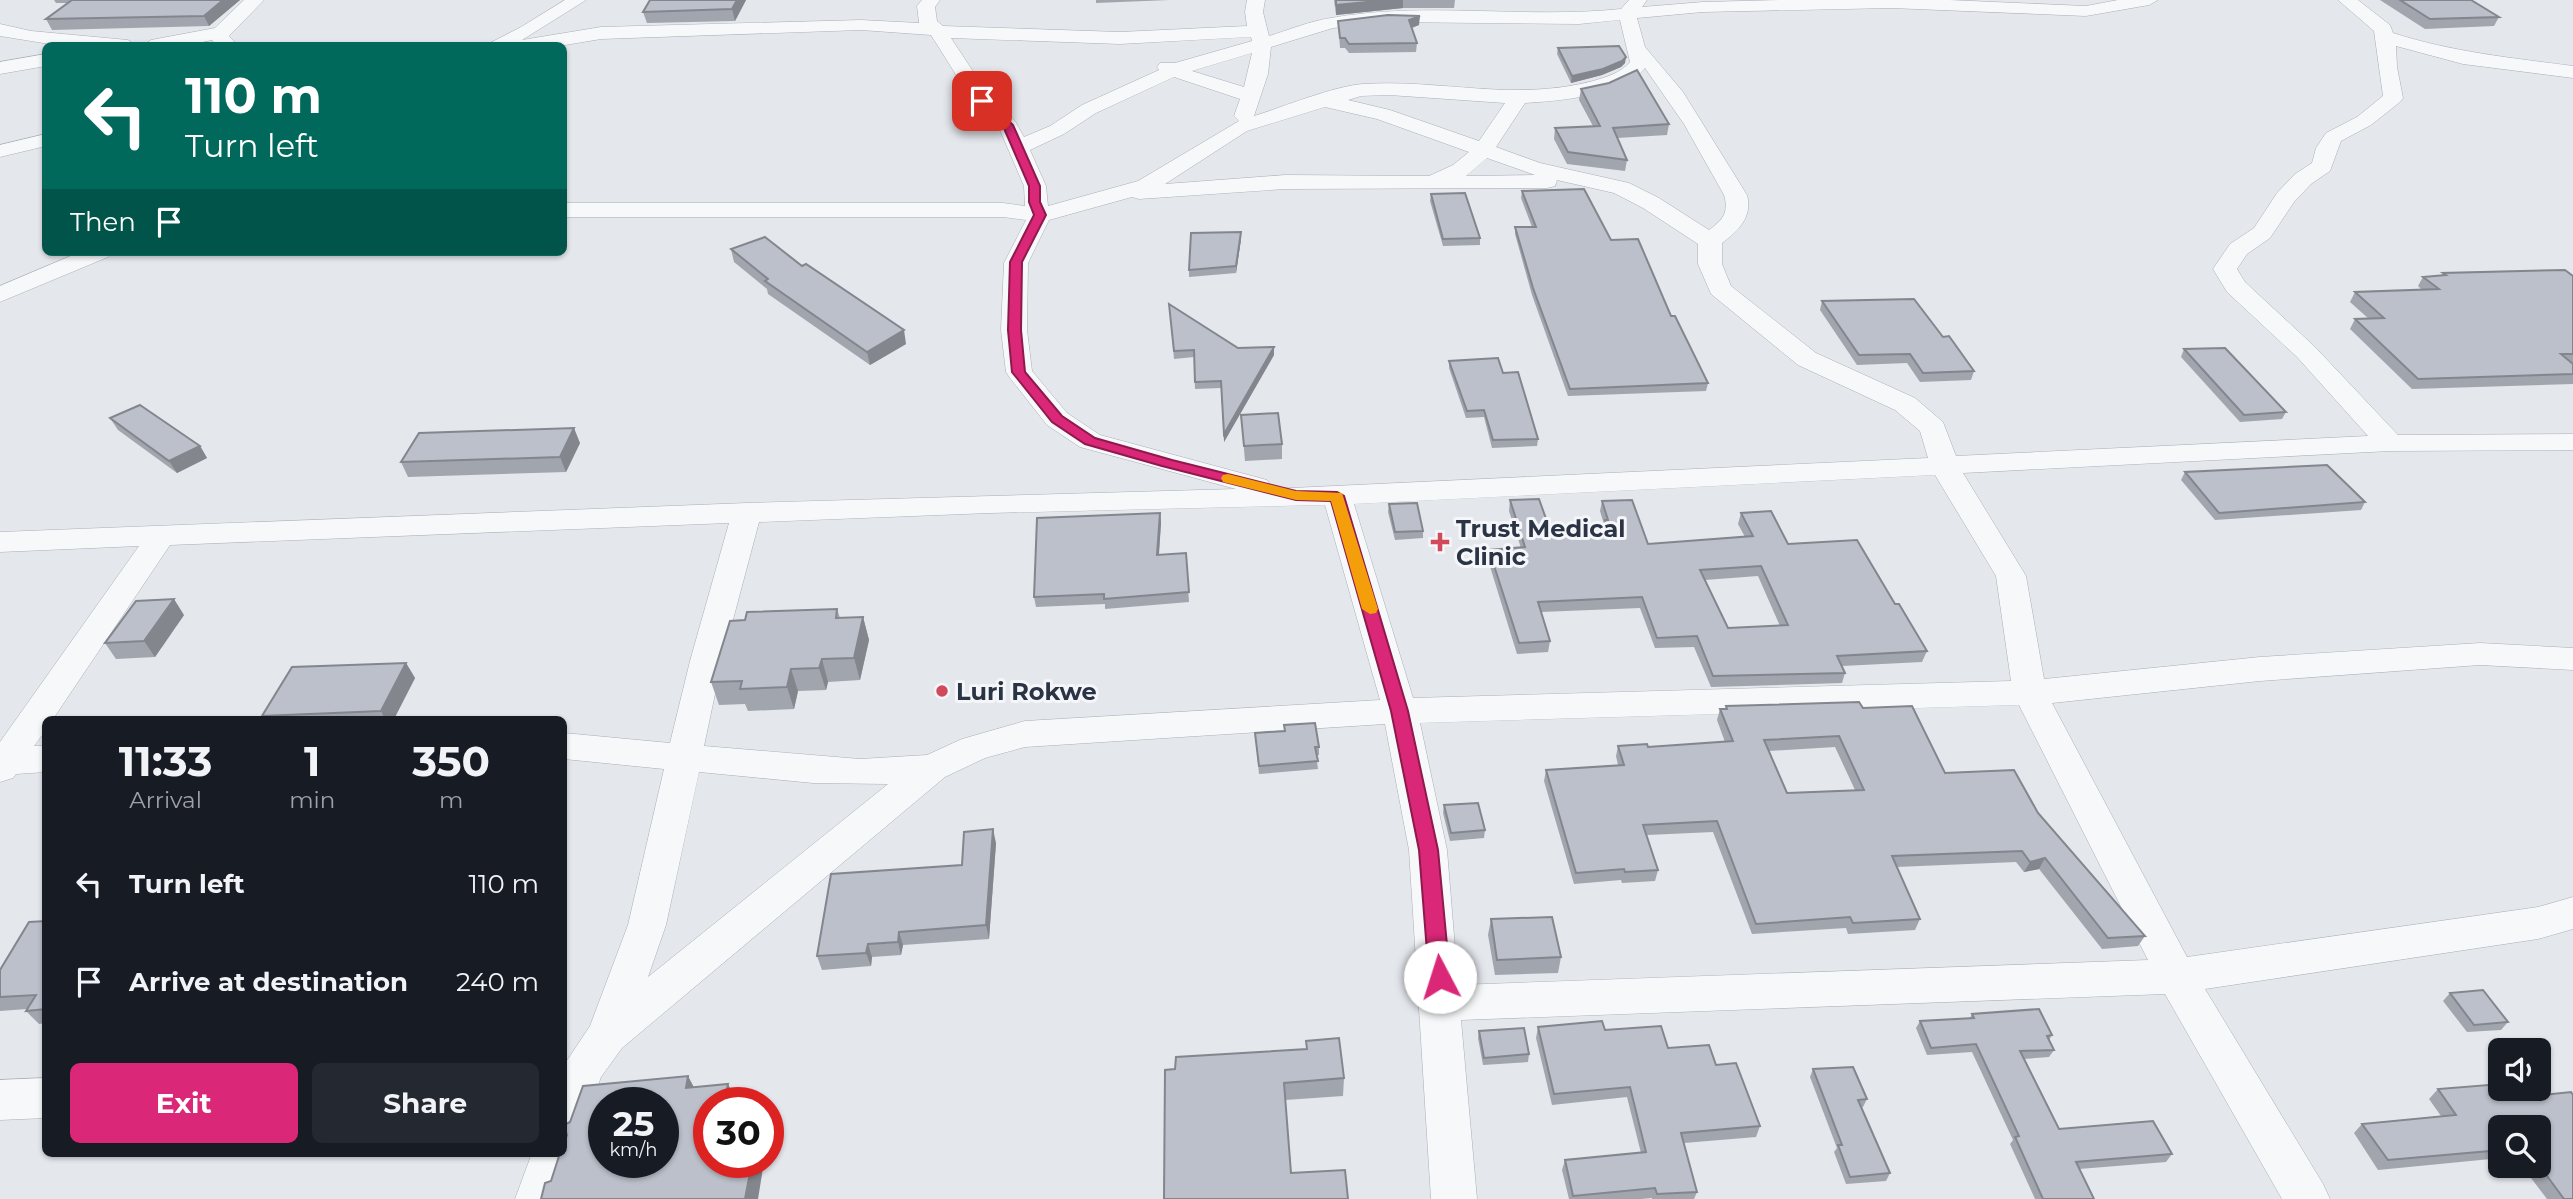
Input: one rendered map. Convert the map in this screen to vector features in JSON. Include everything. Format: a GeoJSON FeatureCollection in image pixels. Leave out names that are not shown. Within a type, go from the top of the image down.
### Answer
{"type":"FeatureCollection","features":[{"type":"Feature","properties":{"kind":"street"},"geometry":{"type":"LineString","coordinates":[[193,42],[225,39],[255,0]]}},
{"type":"Feature","properties":{"kind":"street"},"geometry":{"type":"LineString","coordinates":[[502,42],[528,31],[577,0]]}},
{"type":"Feature","properties":{"kind":"street"},"geometry":{"type":"LineString","coordinates":[[931,0],[925,13],[928,23],[937,30],[982,101],[1008,125],[1035,186],[1035,202],[1040,215],[1016,262],[1014,330],[1018,372],[1057,419],[1090,441],[1296,496]]}},
{"type":"Feature","properties":{"kind":"street"},"geometry":{"type":"LineString","coordinates":[[1240,127],[1259,74],[1259,38],[1253,6],[1256,0]]}},
{"type":"Feature","properties":{"kind":"street"},"geometry":{"type":"LineString","coordinates":[[1018,148],[1057,130],[1089,109],[1174,70],[1259,38],[1358,19],[1427,17],[1525,20],[1632,7],[1822,4],[1958,5],[2086,11],[2149,0]]}},
{"type":"Feature","properties":{"kind":"street"},"geometry":{"type":"LineString","coordinates":[[2347,0],[2383,29],[2393,99],[2364,121],[2333,136],[2322,166],[2294,189],[2262,233],[2238,248],[2225,269],[2236,287],[2306,352],[2390,443]]}},
{"type":"Feature","properties":{"kind":"street"},"geometry":{"type":"LineString","coordinates":[[567,210],[1003,210],[1040,215],[1146,186],[1240,127],[1359,90],[1389,89],[1517,98],[1563,95],[1615,81],[1633,71],[1640,62],[1632,7]]}},
{"type":"Feature","properties":{"kind":"street"},"geometry":{"type":"LineString","coordinates":[[546,42],[601,33],[891,25],[937,30],[1120,38],[1259,38]]}},
{"type":"Feature","properties":{"kind":"street"},"geometry":{"type":"LineString","coordinates":[[0,30],[31,37],[85,42]]}},
{"type":"Feature","properties":{"kind":"street"},"geometry":{"type":"LineString","coordinates":[[2385,36],[2463,58],[2573,72]]}},
{"type":"Feature","properties":{"kind":"street"},"geometry":{"type":"LineString","coordinates":[[1120,38],[1146,56],[1174,70],[1252,96]]}},
{"type":"Feature","properties":{"kind":"street"},"geometry":{"type":"LineString","coordinates":[[1638,50],[1666,81],[1731,186],[1739,204],[1732,224],[1710,242]]}},
{"type":"Feature","properties":{"kind":"street"},"geometry":{"type":"LineString","coordinates":[[0,68],[42,62]]}},
{"type":"Feature","properties":{"kind":"street"},"geometry":{"type":"LineString","coordinates":[[1433,183],[1461,170],[1482,152],[1517,98]]}},
{"type":"Feature","properties":{"kind":"street"},"geometry":{"type":"LineString","coordinates":[[1326,101],[1383,114],[1482,152],[1581,180],[1621,188],[1710,242]]}},
{"type":"Feature","properties":{"kind":"street"},"geometry":{"type":"LineString","coordinates":[[0,151],[42,141]]}},
{"type":"Feature","properties":{"kind":"street"},"geometry":{"type":"LineString","coordinates":[[1121,194],[1285,182],[1581,180]]}},
{"type":"Feature","properties":{"kind":"street"},"geometry":{"type":"LineString","coordinates":[[1710,242],[1710,264],[1720,289],[1807,359],[1905,404],[1933,428],[1944,466],[2011,576],[2030,692],[2176,976],[2307,1199]]}},
{"type":"Feature","properties":{"kind":"street"},"geometry":{"type":"LineString","coordinates":[[0,295],[91,256]]}},
{"type":"Feature","properties":{"kind":"street"},"geometry":{"type":"LineString","coordinates":[[0,541],[747,512],[1337,496],[2390,443],[2573,442]]}},
{"type":"Feature","properties":{"kind":"street"},"geometry":{"type":"LineString","coordinates":[[1337,496],[1400,711],[1429,850],[1454,1199]]}},
{"type":"Feature","properties":{"kind":"street"},"geometry":{"type":"LineString","coordinates":[[607,1035],[647,925],[706,661],[747,512]]}},
{"type":"Feature","properties":{"kind":"street"},"geometry":{"type":"LineString","coordinates":[[3,765],[162,535]]}},
{"type":"Feature","properties":{"kind":"street"},"geometry":{"type":"LineString","coordinates":[[567,1107],[573,1070],[607,1035],[932,768],[974,748],[1025,734],[1400,711],[2030,692],[2260,669],[2480,654],[2573,659]]}},
{"type":"Feature","properties":{"kind":"street"},"geometry":{"type":"LineString","coordinates":[[567,746],[825,770],[860,772],[932,768]]}},
{"type":"Feature","properties":{"kind":"street"},"geometry":{"type":"LineString","coordinates":[[3,765],[42,760]]}},
{"type":"Feature","properties":{"kind":"street"},"geometry":{"type":"LineString","coordinates":[[1442,1003],[2176,976],[2538,923],[2573,913]]}},
{"type":"Feature","properties":{"kind":"street"},"geometry":{"type":"LineString","coordinates":[[0,1100],[42,1098]]}},
{"type":"Feature","properties":{"kind":"street"},"geometry":{"type":"LineString","coordinates":[[538,1199],[553,1157]]}},
{"type":"Feature","properties":{"kind":"building"},"geometry":{"type":"Polygon","coordinates":[[[72,0],[223,0],[204,16],[46,19],[72,0]]]}},
{"type":"Feature","properties":{"kind":"building"},"geometry":{"type":"Polygon","coordinates":[[[650,0],[737,0],[732,9],[643,12],[650,0]]]}},
{"type":"Feature","properties":{"kind":"building"},"geometry":{"type":"Polygon","coordinates":[[[1336,0],[1388,0],[1336,5],[1336,0]]]}},
{"type":"Feature","properties":{"kind":"building"},"geometry":{"type":"Polygon","coordinates":[[[2400,0],[2471,0],[2499,17],[2430,19],[2400,0]]]}},
{"type":"Feature","properties":{"kind":"building"},"geometry":{"type":"Polygon","coordinates":[[[1388,15],[1420,16],[1409,20],[1417,43],[1349,44],[1345,38],[1340,38],[1338,21],[1388,15]]]}},
{"type":"Feature","properties":{"kind":"building"},"geometry":{"type":"Polygon","coordinates":[[[1619,46],[1626,57],[1622,61],[1603,69],[1572,76],[1558,48],[1619,46]]]}},
{"type":"Feature","properties":{"kind":"building"},"geometry":{"type":"Polygon","coordinates":[[[1637,70],[1669,124],[1613,128],[1627,160],[1568,152],[1555,128],[1600,126],[1581,89],[1609,83],[1637,70]]]}},
{"type":"Feature","properties":{"kind":"building"},"geometry":{"type":"Polygon","coordinates":[[[1584,189],[1611,240],[1638,239],[1671,316],[1675,316],[1708,383],[1570,389],[1533,288],[1515,227],[1536,227],[1522,191],[1584,189]]]}},
{"type":"Feature","properties":{"kind":"building"},"geometry":{"type":"Polygon","coordinates":[[[1465,193],[1480,238],[1443,239],[1431,194],[1465,193]]]}},
{"type":"Feature","properties":{"kind":"building"},"geometry":{"type":"Polygon","coordinates":[[[1241,232],[1236,266],[1189,270],[1191,233],[1241,232]]]}},
{"type":"Feature","properties":{"kind":"building"},"geometry":{"type":"Polygon","coordinates":[[[765,237],[802,266],[806,264],[904,330],[867,352],[765,281],[768,279],[731,249],[765,237]]]}},
{"type":"Feature","properties":{"kind":"building"},"geometry":{"type":"Polygon","coordinates":[[[2565,270],[2573,276],[2573,354],[2561,354],[2573,364],[2573,374],[2418,379],[2355,319],[2384,318],[2355,292],[2439,289],[2423,277],[2446,275],[2443,273],[2565,270]]]}},
{"type":"Feature","properties":{"kind":"building"},"geometry":{"type":"Polygon","coordinates":[[[1914,299],[1943,337],[1949,336],[1974,371],[1923,373],[1910,354],[1859,355],[1822,301],[1914,299]]]}},
{"type":"Feature","properties":{"kind":"building"},"geometry":{"type":"Polygon","coordinates":[[[1169,304],[1238,348],[1274,347],[1224,434],[1221,381],[1195,382],[1194,350],[1174,351],[1169,304]]]}},
{"type":"Feature","properties":{"kind":"building"},"geometry":{"type":"Polygon","coordinates":[[[2225,348],[2286,412],[2244,415],[2184,349],[2225,348]]]}},
{"type":"Feature","properties":{"kind":"building"},"geometry":{"type":"Polygon","coordinates":[[[1498,358],[1503,373],[1518,372],[1538,439],[1493,440],[1484,410],[1467,411],[1449,361],[1498,358]]]}},
{"type":"Feature","properties":{"kind":"building"},"geometry":{"type":"Polygon","coordinates":[[[140,405],[200,446],[169,461],[110,418],[140,405]]]}},
{"type":"Feature","properties":{"kind":"building"},"geometry":{"type":"Polygon","coordinates":[[[1278,413],[1282,444],[1244,446],[1241,415],[1278,413]]]}},
{"type":"Feature","properties":{"kind":"building"},"geometry":{"type":"Polygon","coordinates":[[[574,428],[560,457],[401,462],[419,433],[574,428]]]}},
{"type":"Feature","properties":{"kind":"building"},"geometry":{"type":"Polygon","coordinates":[[[2327,465],[2365,502],[2219,513],[2185,472],[2327,465]]]}},
{"type":"Feature","properties":{"kind":"building"},"geometry":{"type":"Polygon","coordinates":[[[1539,499],[1550,530],[1607,527],[1605,520],[1608,520],[1602,501],[1632,500],[1648,544],[1753,536],[1741,513],[1771,511],[1788,544],[1857,540],[1927,651],[1837,656],[1845,673],[1713,676],[1697,636],[1657,638],[1642,597],[1538,602],[1550,641],[1519,643],[1489,550],[1525,547],[1510,500],[1539,499]],[[1761,566],[1700,570],[1728,628],[1788,625],[1761,566]]]}},
{"type":"Feature","properties":{"kind":"building"},"geometry":{"type":"Polygon","coordinates":[[[1417,503],[1423,531],[1395,532],[1389,504],[1417,503]]]}},
{"type":"Feature","properties":{"kind":"building"},"geometry":{"type":"Polygon","coordinates":[[[1160,513],[1157,555],[1186,553],[1189,592],[1104,599],[1104,594],[1034,597],[1037,518],[1160,513]]]}},
{"type":"Feature","properties":{"kind":"building"},"geometry":{"type":"Polygon","coordinates":[[[174,599],[144,641],[105,643],[136,601],[174,599]]]}},
{"type":"Feature","properties":{"kind":"building"},"geometry":{"type":"Polygon","coordinates":[[[837,609],[836,618],[863,617],[854,658],[822,659],[819,668],[791,669],[787,687],[740,689],[742,681],[711,682],[730,621],[745,620],[747,612],[837,609]]]}},
{"type":"Feature","properties":{"kind":"building"},"geometry":{"type":"Polygon","coordinates":[[[406,663],[381,711],[262,716],[292,667],[406,663]]]}},
{"type":"Feature","properties":{"kind":"building"},"geometry":{"type":"Polygon","coordinates":[[[1859,702],[1863,708],[1912,706],[1945,773],[2014,770],[2038,813],[2145,936],[2108,938],[2045,858],[2030,862],[2022,851],[1892,856],[1920,919],[1853,923],[1850,917],[1756,924],[1717,821],[1643,825],[1658,870],[1625,872],[1624,869],[1576,873],[1546,770],[1624,765],[1618,746],[1647,744],[1648,747],[1733,741],[1720,709],[1727,709],[1726,706],[1859,702]],[[1839,736],[1764,740],[1787,793],[1864,790],[1839,736]]]}},
{"type":"Feature","properties":{"kind":"building"},"geometry":{"type":"Polygon","coordinates":[[[1315,723],[1318,761],[1259,766],[1255,733],[1285,731],[1284,725],[1315,723]]]}},
{"type":"Feature","properties":{"kind":"building"},"geometry":{"type":"Polygon","coordinates":[[[1478,803],[1485,830],[1451,833],[1444,805],[1478,803]]]}},
{"type":"Feature","properties":{"kind":"building"},"geometry":{"type":"Polygon","coordinates":[[[993,829],[986,925],[899,932],[898,942],[868,944],[866,953],[817,956],[831,874],[962,865],[964,832],[993,829]]]}},
{"type":"Feature","properties":{"kind":"building"},"geometry":{"type":"Polygon","coordinates":[[[1552,917],[1561,957],[1497,960],[1491,919],[1552,917]]]}},
{"type":"Feature","properties":{"kind":"building"},"geometry":{"type":"Polygon","coordinates":[[[42,921],[42,1009],[26,1011],[36,995],[0,997],[0,970],[29,922],[42,921]]]}},
{"type":"Feature","properties":{"kind":"building"},"geometry":{"type":"Polygon","coordinates":[[[2483,990],[2508,1022],[2474,1025],[2450,993],[2483,990]]]}},
{"type":"Feature","properties":{"kind":"building"},"geometry":{"type":"Polygon","coordinates":[[[2039,1009],[2052,1035],[2047,1036],[2054,1050],[2020,1051],[2059,1129],[2153,1121],[2172,1154],[2076,1162],[2094,1199],[2043,1199],[2015,1137],[2019,1136],[1976,1044],[1931,1048],[1920,1021],[1974,1018],[1972,1014],[2039,1009]]]}},
{"type":"Feature","properties":{"kind":"building"},"geometry":{"type":"Polygon","coordinates":[[[1602,1021],[1605,1030],[1661,1026],[1668,1048],[1709,1045],[1716,1065],[1736,1063],[1760,1126],[1681,1133],[1697,1192],[1657,1194],[1655,1188],[1573,1196],[1565,1160],[1646,1152],[1630,1087],[1554,1094],[1538,1027],[1602,1021]]]}},
{"type":"Feature","properties":{"kind":"building"},"geometry":{"type":"Polygon","coordinates":[[[1524,1028],[1529,1054],[1484,1058],[1479,1031],[1524,1028]]]}},
{"type":"Feature","properties":{"kind":"building"},"geometry":{"type":"Polygon","coordinates":[[[1339,1038],[1344,1078],[1284,1083],[1291,1173],[1345,1170],[1348,1199],[1164,1199],[1165,1070],[1175,1069],[1176,1057],[1307,1049],[1306,1041],[1339,1038]]]}},
{"type":"Feature","properties":{"kind":"building"},"geometry":{"type":"Polygon","coordinates":[[[1853,1067],[1867,1099],[1858,1100],[1890,1173],[1850,1177],[1838,1145],[1842,1145],[1813,1069],[1853,1067]]]}},
{"type":"Feature","properties":{"kind":"building"},"geometry":{"type":"Polygon","coordinates":[[[688,1076],[686,1088],[693,1087],[693,1178],[749,1178],[745,1199],[541,1199],[545,1183],[551,1181],[559,1157],[567,1157],[567,1124],[570,1122],[583,1086],[688,1076]]]}},
{"type":"Feature","properties":{"kind":"building"},"geometry":{"type":"Polygon","coordinates":[[[728,1084],[727,1087],[696,1087],[728,1084]]]}},
{"type":"Feature","properties":{"kind":"building"},"geometry":{"type":"Polygon","coordinates":[[[2488,1085],[2488,1101],[2551,1101],[2551,1094],[2571,1092],[2573,1199],[2564,1199],[2549,1178],[2551,1178],[2551,1115],[2488,1115],[2488,1151],[2388,1160],[2362,1124],[2456,1115],[2438,1089],[2488,1085]]]}},
{"type":"Feature","properties":{"kind":"slow traffic"},"geometry":{"type":"LineString","coordinates":[[1228,478],[1296,496],[1337,496],[1370,609]]}},
{"type":"Feature","properties":{"kind":"place","name":"Trust Medical Clinic"},"geometry":{"type":"Point","coordinates":[1440,542]}},
{"type":"Feature","properties":{"kind":"place","name":"Luri Rokwe"},"geometry":{"type":"Point","coordinates":[942,691]}},
{"type":"Feature","properties":{"kind":"route"},"geometry":{"type":"LineString","coordinates":[[982,101],[1008,125],[1035,186],[1035,202],[1040,215],[1016,262],[1014,330],[1018,372],[1057,419],[1090,441],[1167,463],[1296,496],[1337,496],[1400,711],[1429,850],[1440,977]]}}]}
